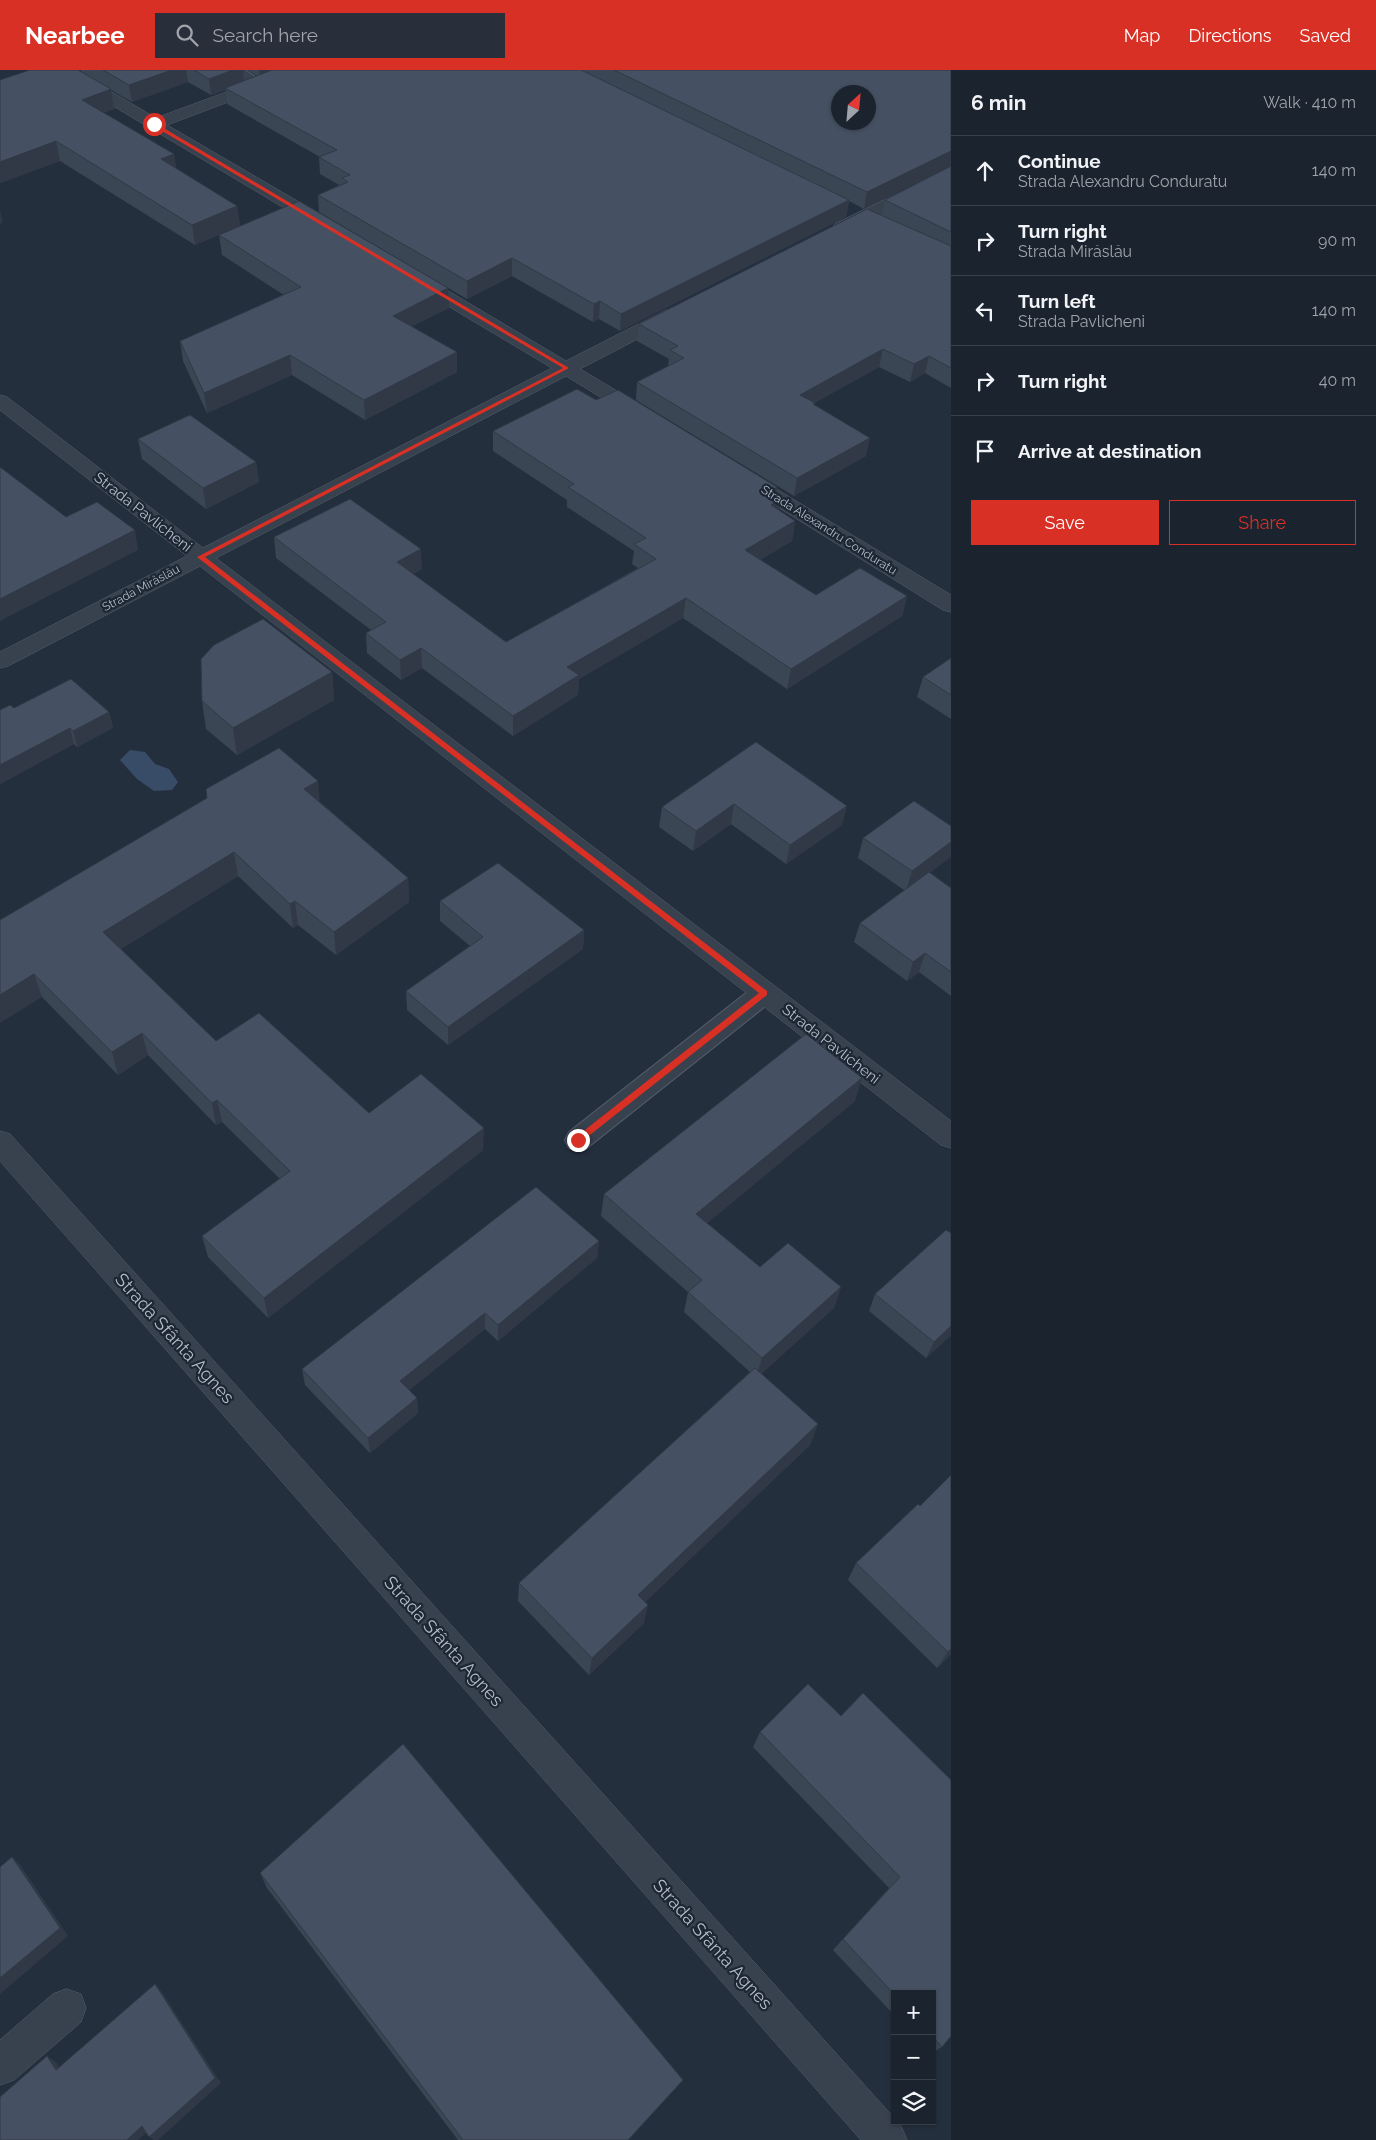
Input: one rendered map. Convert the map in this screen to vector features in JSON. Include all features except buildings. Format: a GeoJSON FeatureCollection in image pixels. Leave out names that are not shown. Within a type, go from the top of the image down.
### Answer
{"type":"FeatureCollection","features":[{"type":"Feature","properties":{"kind":"street"},"geometry":{"type":"LineString","coordinates":[[63,70],[334,231]]}},
{"type":"Feature","properties":{"kind":"street"},"geometry":{"type":"LineString","coordinates":[[154,124],[300,70]]}},
{"type":"Feature","properties":{"kind":"street"},"geometry":{"type":"LineString","coordinates":[[829,234],[951,173]]}},
{"type":"Feature","properties":{"kind":"street"},"geometry":{"type":"LineString","coordinates":[[846,208],[882,225]]}},
{"type":"Feature","properties":{"kind":"street"},"geometry":{"type":"LineString","coordinates":[[403,271],[567,368],[658,425]]}},
{"type":"Feature","properties":{"kind":"street","name":"Strada Mirăslău"},"geometry":{"type":"LineString","coordinates":[[0,661],[688,306]]}},
{"type":"Feature","properties":{"kind":"street","name":"Strada Pavlicheni"},"geometry":{"type":"LineString","coordinates":[[0,401],[951,1137]]}},
{"type":"Feature","properties":{"kind":"street","name":"Strada Alexandru Conduratu"},"geometry":{"type":"LineString","coordinates":[[734,471],[951,605]]}},
{"type":"Feature","properties":{"kind":"street","name":"Strada Sfânta Agnes"},"geometry":{"type":"LineString","coordinates":[[0,1142],[887,2140]]}},
{"type":"Feature","properties":{"kind":"street"},"geometry":{"type":"LineString","coordinates":[[0,2066],[67,2008]]}},
{"type":"Feature","properties":{"kind":"lane"},"geometry":{"type":"LineString","coordinates":[[234,70],[260,85]]}},
{"type":"Feature","properties":{"kind":"lane"},"geometry":{"type":"LineString","coordinates":[[578,1140],[764,993]]}},
{"type":"Feature","properties":{"kind":"water"},"geometry":{"type":"Polygon","coordinates":[[[130,750],[145,752],[155,764],[169,769],[178,782],[172,790],[154,791],[137,779],[120,760],[130,750]]]}},
{"type":"Feature","properties":{"kind":"route"},"geometry":{"type":"LineString","coordinates":[[154,124],[567,368],[200,557],[764,993],[578,1140]]}}]}
